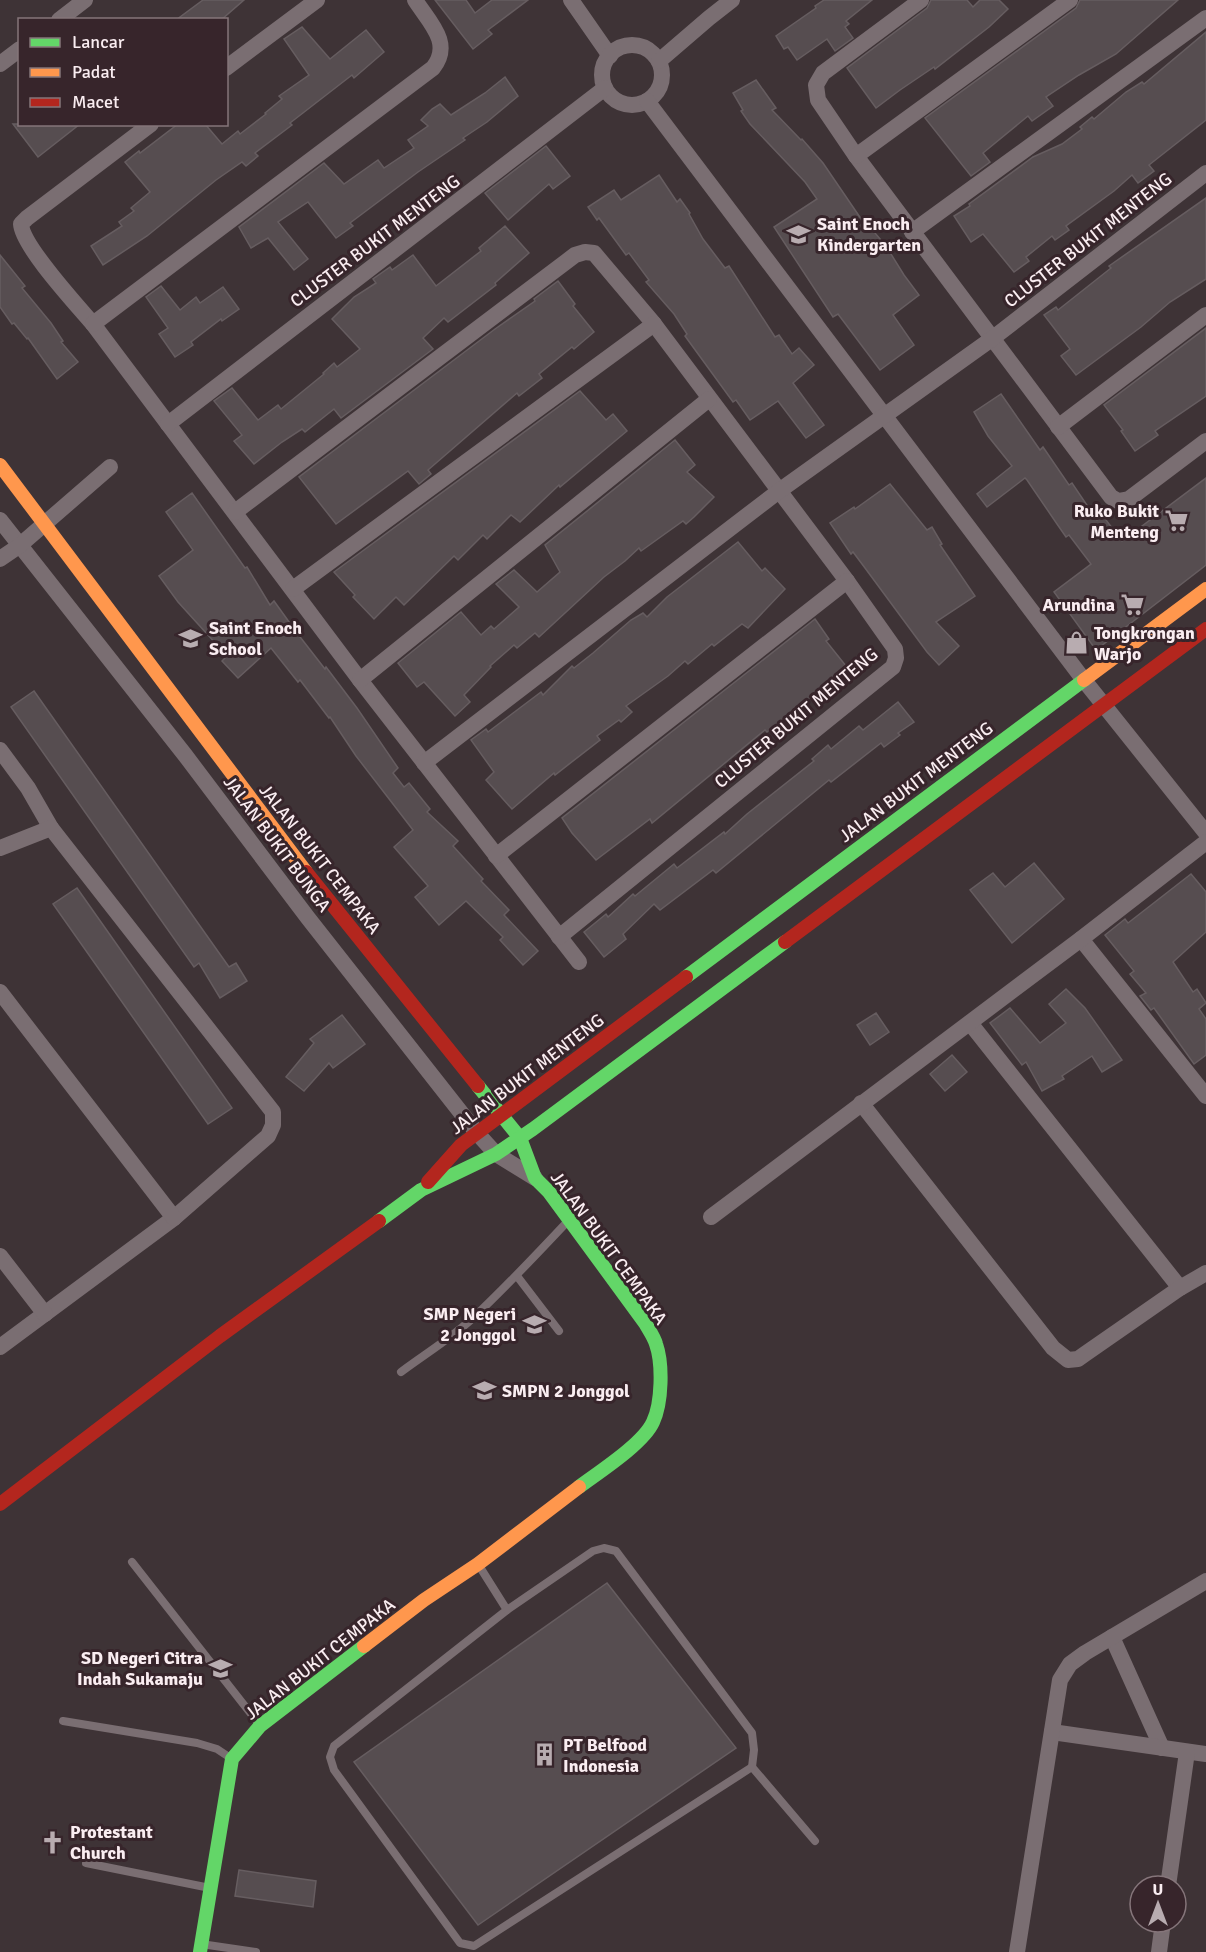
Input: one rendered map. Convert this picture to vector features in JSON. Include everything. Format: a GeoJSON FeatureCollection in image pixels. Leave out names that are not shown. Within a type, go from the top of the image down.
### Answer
{"type":"FeatureCollection","features":[{"type":"Feature","properties":{"kind":"street"},"geometry":{"type":"LineString","coordinates":[[62,18],[85,0]]}},
{"type":"Feature","properties":{"kind":"street"},"geometry":{"type":"LineString","coordinates":[[228,67],[317,0]]}},
{"type":"Feature","properties":{"kind":"street"},"geometry":{"type":"LineString","coordinates":[[93,324],[433,68],[440,59],[441,42],[415,0]]}},
{"type":"Feature","properties":{"kind":"street"},"geometry":{"type":"LineString","coordinates":[[571,0],[610,56]]}},
{"type":"Feature","properties":{"kind":"street"},"geometry":{"type":"LineString","coordinates":[[659,61],[732,0]]}},
{"type":"Feature","properties":{"kind":"street"},"geometry":{"type":"LineString","coordinates":[[921,0],[823,73],[816,85],[818,100],[912,232],[1111,497],[1118,501],[1129,499],[1206,441]]}},
{"type":"Feature","properties":{"kind":"street"},"geometry":{"type":"LineString","coordinates":[[856,156],[1070,0]]}},
{"type":"Feature","properties":{"kind":"street"},"geometry":{"type":"LineString","coordinates":[[912,232],[1206,18]]}},
{"type":"Feature","properties":{"kind":"street"},"geometry":{"type":"LineString","coordinates":[[630,45],[652,52],[659,61],[663,73],[661,84],[647,101],[635,105],[623,104],[613,98],[605,88],[602,77],[604,66],[610,56],[619,48],[630,45]]}},
{"type":"Feature","properties":{"kind":"street"},"geometry":{"type":"LineString","coordinates":[[0,64],[18,50]]}},
{"type":"Feature","properties":{"kind":"street","name":"CLUSTER BUKIT MENTENG"},"geometry":{"type":"LineString","coordinates":[[168,424],[605,88]]}},
{"type":"Feature","properties":{"kind":"street"},"geometry":{"type":"LineString","coordinates":[[647,101],[1083,679],[1206,833]]}},
{"type":"Feature","properties":{"kind":"street"},"geometry":{"type":"LineString","coordinates":[[148,126],[27,218],[21,224],[22,232],[360,680],[579,962]]}},
{"type":"Feature","properties":{"kind":"street","name":"CLUSTER BUKIT MENTENG"},"geometry":{"type":"LineString","coordinates":[[424,763],[779,491],[993,338],[1206,173]]}},
{"type":"Feature","properties":{"kind":"street","name":"CLUSTER BUKIT MENTENG"},"geometry":{"type":"LineString","coordinates":[[235,512],[575,255],[585,252],[594,253],[654,324],[847,580],[895,649],[896,658],[893,667],[560,937]]}},
{"type":"Feature","properties":{"kind":"street"},"geometry":{"type":"LineString","coordinates":[[1058,427],[1206,315]]}},
{"type":"Feature","properties":{"kind":"street"},"geometry":{"type":"LineString","coordinates":[[292,589],[654,324]]}},
{"type":"Feature","properties":{"kind":"street"},"geometry":{"type":"LineString","coordinates":[[360,680],[709,399]]}},
{"type":"Feature","properties":{"kind":"street","name":"JALAN BUKIT CEMPAKA"},"geometry":{"type":"LineString","coordinates":[[0,465],[328,902],[520,1138],[535,1178],[570,1219],[645,1323],[656,1343],[660,1364],[660,1395],[653,1423],[634,1445],[478,1564],[424,1600],[260,1726],[242,1745],[232,1759],[200,1948]]}},
{"type":"Feature","properties":{"kind":"street"},"geometry":{"type":"LineString","coordinates":[[0,559],[19,546],[110,467]]}},
{"type":"Feature","properties":{"kind":"street","name":"JALAN BUKIT BUNGA"},"geometry":{"type":"LineString","coordinates":[[0,520],[477,1133],[496,1154],[535,1178]]}},
{"type":"Feature","properties":{"kind":"street"},"geometry":{"type":"LineString","coordinates":[[496,856],[847,580]]}},
{"type":"Feature","properties":{"kind":"street","name":"JALAN BUKIT MENTENG"},"geometry":{"type":"LineString","coordinates":[[421,1190],[461,1145],[1206,589]]}},
{"type":"Feature","properties":{"kind":"street"},"geometry":{"type":"LineString","coordinates":[[0,1504],[220,1336],[421,1190],[496,1154],[520,1138],[1206,629]]}},
{"type":"Feature","properties":{"kind":"street"},"geometry":{"type":"LineString","coordinates":[[185,755],[206,739]]}},
{"type":"Feature","properties":{"kind":"street"},"geometry":{"type":"LineString","coordinates":[[0,750],[28,788],[51,828],[273,1112],[273,1125],[268,1136],[174,1218],[0,1347]]}},
{"type":"Feature","properties":{"kind":"street"},"geometry":{"type":"LineString","coordinates":[[0,848],[51,828]]}},
{"type":"Feature","properties":{"kind":"street"},"geometry":{"type":"LineString","coordinates":[[711,1217],[1081,939],[1206,842]]}},
{"type":"Feature","properties":{"kind":"street"},"geometry":{"type":"LineString","coordinates":[[309,918],[328,902]]}},
{"type":"Feature","properties":{"kind":"street"},"geometry":{"type":"LineString","coordinates":[[1081,939],[1206,1096]]}},
{"type":"Feature","properties":{"kind":"street"},"geometry":{"type":"LineString","coordinates":[[0,992],[174,1218]]}},
{"type":"Feature","properties":{"kind":"street"},"geometry":{"type":"LineString","coordinates":[[970,1023],[1179,1288]]}},
{"type":"Feature","properties":{"kind":"street"},"geometry":{"type":"LineString","coordinates":[[861,1103],[1053,1348],[1068,1360],[1078,1359],[1179,1288],[1206,1273]]}},
{"type":"Feature","properties":{"kind":"street"},"geometry":{"type":"LineString","coordinates":[[0,1256],[45,1314]]}},
{"type":"Feature","properties":{"kind":"street"},"geometry":{"type":"LineString","coordinates":[[1017,1952],[1060,1680],[1070,1664],[1206,1581]]}},
{"type":"Feature","properties":{"kind":"street"},"geometry":{"type":"LineString","coordinates":[[1112,1637],[1162,1748]]}},
{"type":"Feature","properties":{"kind":"street"},"geometry":{"type":"LineString","coordinates":[[1052,1732],[1206,1754]]}},
{"type":"Feature","properties":{"kind":"street"},"geometry":{"type":"LineString","coordinates":[[1170,1874],[1187,1752]]}},
{"type":"Feature","properties":{"kind":"street"},"geometry":{"type":"LineString","coordinates":[[1159,1952],[1161,1934]]}},
{"type":"Feature","properties":{"kind":"lane"},"geometry":{"type":"LineString","coordinates":[[401,1372],[474,1318],[570,1219]]}},
{"type":"Feature","properties":{"kind":"lane"},"geometry":{"type":"LineString","coordinates":[[517,1276],[560,1331]]}},
{"type":"Feature","properties":{"kind":"lane"},"geometry":{"type":"LineString","coordinates":[[752,1767],[474,1946],[460,1943],[333,1770],[330,1757],[333,1746],[507,1610],[593,1551],[604,1548],[616,1551],[752,1733],[754,1750],[752,1767],[815,1841]]}},
{"type":"Feature","properties":{"kind":"lane"},"geometry":{"type":"LineString","coordinates":[[132,1562],[260,1726]]}},
{"type":"Feature","properties":{"kind":"lane"},"geometry":{"type":"LineString","coordinates":[[478,1564],[507,1610]]}},
{"type":"Feature","properties":{"kind":"lane"},"geometry":{"type":"LineString","coordinates":[[63,1721],[197,1743],[217,1749],[232,1759]]}},
{"type":"Feature","properties":{"kind":"lane"},"geometry":{"type":"LineString","coordinates":[[86,1863],[210,1888]]}},
{"type":"Feature","properties":{"kind":"lane"},"geometry":{"type":"LineString","coordinates":[[200,1948],[256,1952]]}},
{"type":"Feature","properties":{"kind":"building"},"geometry":{"type":"Polygon","coordinates":[[[203,0],[244,0],[223,18],[179,18],[203,0]]]}},
{"type":"Feature","properties":{"kind":"building"},"geometry":{"type":"Polygon","coordinates":[[[435,0],[466,0],[475,13],[492,0],[528,0],[488,30],[492,34],[473,49],[435,0]]]}},
{"type":"Feature","properties":{"kind":"building"},"geometry":{"type":"Polygon","coordinates":[[[824,0],[872,0],[846,21],[849,24],[845,27],[853,38],[835,51],[827,39],[797,60],[788,47],[784,49],[776,36],[824,0]]]}},
{"type":"Feature","properties":{"kind":"building"},"geometry":{"type":"Polygon","coordinates":[[[931,0],[967,0],[973,7],[980,0],[999,0],[1008,9],[989,27],[935,69],[934,67],[876,108],[847,68],[927,8],[931,0]]]}},
{"type":"Feature","properties":{"kind":"building"},"geometry":{"type":"Polygon","coordinates":[[[1080,0],[1178,0],[1116,54],[1046,97],[1053,106],[1032,121],[1028,116],[983,153],[990,162],[971,176],[925,118],[1076,8],[1080,0]]]}},
{"type":"Feature","properties":{"kind":"building"},"geometry":{"type":"Polygon","coordinates":[[[302,27],[330,59],[366,30],[384,52],[354,78],[352,75],[290,123],[292,125],[255,153],[258,156],[246,166],[242,162],[216,180],[147,236],[103,265],[91,246],[122,226],[119,222],[134,211],[131,208],[150,192],[125,162],[175,126],[207,126],[222,144],[238,131],[240,134],[266,114],[282,99],[279,96],[309,75],[284,39],[302,27]]]}},
{"type":"Feature","properties":{"kind":"building"},"geometry":{"type":"Polygon","coordinates":[[[1206,32],[1206,120],[1149,165],[1154,171],[1138,183],[1132,175],[1066,226],[1069,230],[1055,240],[1052,236],[1026,257],[1029,261],[1014,272],[983,234],[971,242],[954,216],[1033,157],[1062,144],[1082,129],[1080,127],[1092,117],[1094,119],[1126,92],[1142,82],[1144,84],[1206,32]]]}},
{"type":"Feature","properties":{"kind":"building"},"geometry":{"type":"Polygon","coordinates":[[[505,77],[518,96],[487,122],[463,138],[465,140],[350,223],[353,226],[336,238],[308,202],[278,222],[308,259],[294,270],[268,238],[251,248],[239,227],[324,163],[344,184],[378,160],[384,168],[414,148],[408,140],[428,126],[421,120],[432,109],[440,104],[451,115],[505,77]]]}},
{"type":"Feature","properties":{"kind":"building"},"geometry":{"type":"Polygon","coordinates":[[[756,80],[776,108],[772,110],[823,163],[868,229],[870,227],[886,246],[919,295],[893,315],[914,345],[880,370],[838,314],[833,317],[774,227],[817,199],[805,182],[750,124],[741,111],[743,110],[733,93],[756,80]]]}},
{"type":"Feature","properties":{"kind":"building"},"geometry":{"type":"Polygon","coordinates":[[[13,124],[18,124],[18,126],[77,126],[38,157],[13,124]]]}},
{"type":"Feature","properties":{"kind":"building"},"geometry":{"type":"Polygon","coordinates":[[[546,146],[570,176],[553,189],[549,184],[508,220],[485,193],[546,146]]]}},
{"type":"Feature","properties":{"kind":"building"},"geometry":{"type":"Polygon","coordinates":[[[659,175],[677,202],[680,199],[690,213],[703,239],[725,268],[729,266],[775,337],[779,335],[792,354],[799,348],[814,365],[793,383],[824,425],[806,438],[778,401],[750,420],[736,400],[733,402],[685,336],[687,334],[674,314],[646,282],[649,280],[629,253],[626,255],[588,207],[614,190],[621,200],[659,175]]]}},
{"type":"Feature","properties":{"kind":"building"},"geometry":{"type":"Polygon","coordinates":[[[1206,198],[1206,279],[1170,302],[1141,327],[1076,375],[1061,356],[1070,349],[1044,315],[1056,307],[1058,310],[1111,268],[1109,266],[1206,198]]]}},
{"type":"Feature","properties":{"kind":"building"},"geometry":{"type":"Polygon","coordinates":[[[505,226],[529,253],[495,283],[496,285],[448,322],[444,318],[423,338],[433,349],[341,418],[334,409],[305,432],[302,429],[254,464],[234,441],[242,435],[214,401],[232,388],[258,420],[278,405],[281,409],[334,363],[337,367],[360,349],[332,319],[354,297],[376,283],[373,279],[390,267],[392,270],[413,255],[436,286],[481,251],[479,248],[505,226]]]}},
{"type":"Feature","properties":{"kind":"building"},"geometry":{"type":"Polygon","coordinates":[[[0,255],[25,286],[22,288],[51,323],[63,341],[61,342],[78,362],[57,379],[28,338],[14,323],[12,324],[0,307],[0,255]]]}},
{"type":"Feature","properties":{"kind":"building"},"geometry":{"type":"Polygon","coordinates":[[[558,281],[575,304],[573,306],[594,332],[539,374],[542,378],[519,396],[517,393],[428,470],[431,474],[419,484],[408,471],[336,524],[299,477],[535,301],[534,299],[558,281]]]}},
{"type":"Feature","properties":{"kind":"building"},"geometry":{"type":"Polygon","coordinates":[[[161,286],[180,310],[196,297],[200,303],[223,287],[239,309],[222,321],[221,319],[191,342],[193,345],[175,357],[159,334],[168,328],[146,297],[161,286]]]}},
{"type":"Feature","properties":{"kind":"building"},"geometry":{"type":"Polygon","coordinates":[[[1206,328],[1206,396],[1155,431],[1158,435],[1135,451],[1104,405],[1206,328]]]}},
{"type":"Feature","properties":{"kind":"building"},"geometry":{"type":"Polygon","coordinates":[[[580,391],[606,420],[613,414],[627,431],[560,487],[559,485],[520,522],[511,515],[487,539],[483,535],[458,560],[454,556],[404,605],[396,597],[374,619],[334,572],[580,391]]]}},
{"type":"Feature","properties":{"kind":"building","name":"Ruko Bukit Menteng"},"geometry":{"type":"Polygon","coordinates":[[[1001,394],[1040,450],[1043,447],[1069,485],[1072,483],[1097,520],[1103,516],[1122,541],[1206,478],[1206,565],[1096,650],[1054,592],[1091,564],[1069,535],[1066,537],[1025,478],[987,507],[977,494],[1012,466],[988,436],[974,412],[1001,394]]]}},
{"type":"Feature","properties":{"kind":"building"},"geometry":{"type":"Polygon","coordinates":[[[675,440],[695,465],[687,472],[714,497],[694,517],[686,524],[683,521],[641,551],[639,548],[539,637],[535,633],[517,648],[514,645],[490,666],[464,695],[470,702],[455,716],[424,682],[417,687],[398,663],[461,612],[481,635],[491,626],[494,629],[519,607],[496,584],[514,570],[537,592],[560,572],[545,545],[675,440]]]}},
{"type":"Feature","properties":{"kind":"building"},"geometry":{"type":"Polygon","coordinates":[[[890,484],[927,530],[932,527],[942,544],[940,545],[975,596],[936,622],[959,646],[939,665],[853,552],[851,554],[830,523],[854,507],[855,509],[890,484]]]}},
{"type":"Feature","properties":{"kind":"building"},"geometry":{"type":"Polygon","coordinates":[[[192,493],[245,568],[247,567],[270,605],[274,601],[357,708],[398,768],[393,773],[404,787],[409,783],[430,809],[427,812],[458,841],[453,846],[483,879],[481,881],[509,910],[504,915],[538,951],[523,965],[500,940],[503,937],[466,901],[439,925],[415,897],[428,886],[394,847],[413,830],[356,756],[330,717],[271,648],[238,678],[222,661],[227,656],[178,602],[159,576],[193,550],[166,512],[192,493]]]}},
{"type":"Feature","properties":{"kind":"building"},"geometry":{"type":"Polygon","coordinates":[[[738,542],[762,571],[765,568],[785,589],[748,628],[742,624],[688,664],[685,661],[626,706],[632,712],[621,722],[619,720],[597,736],[600,740],[555,775],[554,773],[512,809],[486,780],[494,772],[471,740],[486,729],[488,732],[541,692],[543,695],[572,666],[574,668],[631,620],[643,613],[647,617],[667,597],[738,542]]]}},
{"type":"Feature","properties":{"kind":"building"},"geometry":{"type":"Polygon","coordinates":[[[815,619],[829,639],[826,641],[850,671],[821,697],[817,692],[767,732],[765,730],[652,823],[650,819],[596,860],[562,818],[815,619]]]}},
{"type":"Feature","properties":{"kind":"building"},"geometry":{"type":"Polygon","coordinates":[[[34,691],[229,967],[236,963],[247,981],[220,998],[199,963],[194,967],[11,707],[34,691]]]}},
{"type":"Feature","properties":{"kind":"building"},"geometry":{"type":"Polygon","coordinates":[[[898,702],[914,722],[898,733],[900,735],[884,747],[881,743],[831,782],[829,780],[716,873],[713,870],[660,910],[654,904],[623,934],[626,939],[604,957],[584,932],[606,914],[608,917],[633,894],[635,896],[674,864],[677,868],[724,832],[725,834],[814,761],[812,759],[828,745],[831,749],[859,726],[863,730],[898,702]]]}},
{"type":"Feature","properties":{"kind":"building"},"geometry":{"type":"Polygon","coordinates":[[[1034,863],[1064,899],[1012,943],[970,890],[993,873],[1005,887],[1034,863]]]}},
{"type":"Feature","properties":{"kind":"building"},"geometry":{"type":"Polygon","coordinates":[[[1191,874],[1206,892],[1206,932],[1173,962],[1193,992],[1197,989],[1206,1003],[1199,1009],[1206,1019],[1206,1055],[1194,1064],[1154,1008],[1151,1010],[1140,996],[1146,993],[1130,974],[1134,971],[1105,935],[1125,919],[1128,923],[1191,874]]]}},
{"type":"Feature","properties":{"kind":"building"},"geometry":{"type":"Polygon","coordinates":[[[77,888],[232,1108],[208,1124],[53,904],[77,888]]]}},
{"type":"Feature","properties":{"kind":"building"},"geometry":{"type":"Polygon","coordinates":[[[1066,989],[1085,1008],[1122,1060],[1102,1072],[1092,1056],[1062,1076],[1064,1079],[1042,1091],[1026,1062],[1022,1065],[990,1023],[1010,1008],[1040,1043],[1066,1023],[1049,1004],[1066,989]]]}},
{"type":"Feature","properties":{"kind":"building"},"geometry":{"type":"Polygon","coordinates":[[[876,1013],[889,1032],[870,1045],[857,1025],[876,1013]]]}},
{"type":"Feature","properties":{"kind":"building"},"geometry":{"type":"Polygon","coordinates":[[[342,1015],[365,1044],[333,1068],[329,1063],[304,1091],[286,1077],[314,1043],[310,1039],[342,1015]]]}},
{"type":"Feature","properties":{"kind":"building"},"geometry":{"type":"Polygon","coordinates":[[[952,1055],[967,1072],[945,1091],[930,1074],[952,1055]]]}},
{"type":"Feature","properties":{"kind":"building","name":"PT Belfood Indonesia"},"geometry":{"type":"Polygon","coordinates":[[[607,1583],[736,1748],[478,1925],[354,1762],[607,1583]]]}},
{"type":"Feature","properties":{"kind":"building"},"geometry":{"type":"Polygon","coordinates":[[[239,1870],[316,1881],[313,1907],[235,1896],[239,1870]]]}},
{"type":"Feature","properties":{"kind":"traffic: fast"},"geometry":{"type":"LineString","coordinates":[[686,977],[1084,680]]}},
{"type":"Feature","properties":{"kind":"traffic: fast"},"geometry":{"type":"LineString","coordinates":[[379,1221],[421,1190],[496,1154],[533,1129],[785,942]]}},
{"type":"Feature","properties":{"kind":"traffic: fast"},"geometry":{"type":"LineString","coordinates":[[478,1086],[520,1138],[535,1178],[549,1192],[645,1323],[658,1352],[660,1394],[653,1422],[630,1448],[579,1487]]}},
{"type":"Feature","properties":{"kind":"traffic: fast"},"geometry":{"type":"LineString","coordinates":[[200,1952],[232,1759],[260,1726],[364,1646]]}},
{"type":"Feature","properties":{"kind":"traffic: slow"},"geometry":{"type":"LineString","coordinates":[[0,465],[306,872]]}},
{"type":"Feature","properties":{"kind":"traffic: slow"},"geometry":{"type":"LineString","coordinates":[[1084,680],[1206,589]]}},
{"type":"Feature","properties":{"kind":"traffic: slow"},"geometry":{"type":"LineString","coordinates":[[364,1646],[424,1600],[478,1564],[579,1487]]}},
{"type":"Feature","properties":{"kind":"traffic: jam"},"geometry":{"type":"LineString","coordinates":[[785,942],[1206,629]]}},
{"type":"Feature","properties":{"kind":"traffic: jam"},"geometry":{"type":"LineString","coordinates":[[306,872],[478,1086]]}},
{"type":"Feature","properties":{"kind":"traffic: jam"},"geometry":{"type":"LineString","coordinates":[[428,1182],[461,1145],[686,977]]}},
{"type":"Feature","properties":{"kind":"traffic: jam"},"geometry":{"type":"LineString","coordinates":[[0,1504],[220,1336],[379,1221]]}},
{"type":"Feature","properties":{"kind":"place","name":"Saint Enoch Kindergarten"},"geometry":{"type":"Point","coordinates":[799,234]}},
{"type":"Feature","properties":{"kind":"place","name":"Ruko Bukit Menteng"},"geometry":{"type":"Point","coordinates":[1177,521]}},
{"type":"Feature","properties":{"kind":"place","name":"Arundina"},"geometry":{"type":"Point","coordinates":[1133,605]}},
{"type":"Feature","properties":{"kind":"place","name":"Saint Enoch School"},"geometry":{"type":"Point","coordinates":[191,638]}},
{"type":"Feature","properties":{"kind":"place","name":"Tongkrongan Warjo"},"geometry":{"type":"Point","coordinates":[1076,643]}},
{"type":"Feature","properties":{"kind":"place","name":"SMP Negeri 2 Jonggol"},"geometry":{"type":"Point","coordinates":[534,1324]}},
{"type":"Feature","properties":{"kind":"place","name":"SMPN 2 Jonggol"},"geometry":{"type":"Point","coordinates":[484,1391]}},
{"type":"Feature","properties":{"kind":"place","name":"SD Negeri Citra Indah Sukamaju"},"geometry":{"type":"Point","coordinates":[221,1668]}},
{"type":"Feature","properties":{"kind":"place","name":"PT Belfood Indonesia"},"geometry":{"type":"Point","coordinates":[545,1755]}},
{"type":"Feature","properties":{"kind":"place","name":"Protestant Church"},"geometry":{"type":"Point","coordinates":[52,1842]}}]}
